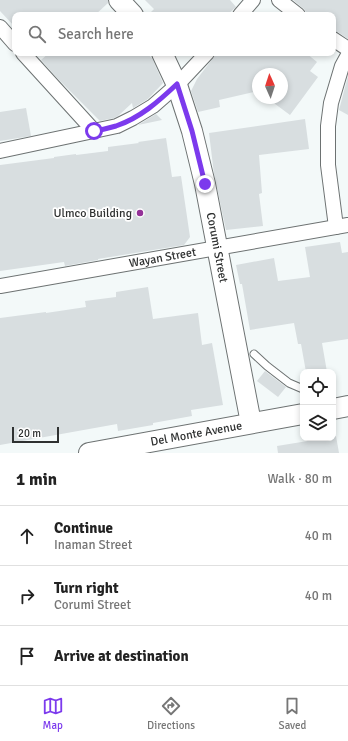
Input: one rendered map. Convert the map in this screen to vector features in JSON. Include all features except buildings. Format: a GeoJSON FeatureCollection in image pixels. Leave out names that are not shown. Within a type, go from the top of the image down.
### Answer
{"type":"FeatureCollection","features":[{"type":"Feature","properties":{"kind":"street"},"geometry":{"type":"LineString","coordinates":[[119,0],[130,12]]}},
{"type":"Feature","properties":{"kind":"street"},"geometry":{"type":"LineString","coordinates":[[243,12],[253,0]]}},
{"type":"Feature","properties":{"kind":"street"},"geometry":{"type":"LineString","coordinates":[[279,0],[294,12]]}},
{"type":"Feature","properties":{"kind":"street"},"geometry":{"type":"LineString","coordinates":[[1,31],[12,41]]}},
{"type":"Feature","properties":{"kind":"street"},"geometry":{"type":"LineString","coordinates":[[336,41],[348,49]]}},
{"type":"Feature","properties":{"kind":"street"},"geometry":{"type":"LineString","coordinates":[[342,226],[328,165],[328,126],[331,103],[342,66],[348,55]]}},
{"type":"Feature","properties":{"kind":"street"},"geometry":{"type":"LineString","coordinates":[[26,56],[94,131]]}},
{"type":"Feature","properties":{"kind":"street","name":"Corumi Street"},"geometry":{"type":"LineString","coordinates":[[163,56],[177,84],[192,131],[205,184],[251,423]]}},
{"type":"Feature","properties":{"kind":"street"},"geometry":{"type":"LineString","coordinates":[[0,151],[117,126],[153,106],[204,56]]}},
{"type":"Feature","properties":{"kind":"street","name":"Wayan Street"},"geometry":{"type":"LineString","coordinates":[[0,286],[342,226]]}},
{"type":"Feature","properties":{"kind":"street"},"geometry":{"type":"LineString","coordinates":[[336,408],[348,406]]}},
{"type":"Feature","properties":{"kind":"street","name":"Del Monte Avenue"},"geometry":{"type":"LineString","coordinates":[[89,453],[300,415]]}},
{"type":"Feature","properties":{"kind":"lane"},"geometry":{"type":"LineString","coordinates":[[254,354],[289,383],[300,388]]}},
{"type":"Feature","properties":{"kind":"place","name":"Ulmco Building"},"geometry":{"type":"Point","coordinates":[140,213]}},
{"type":"Feature","properties":{"kind":"route"},"geometry":{"type":"LineString","coordinates":[[94,131],[117,126],[133,118],[153,106],[177,84],[192,131],[205,184]]}}]}
